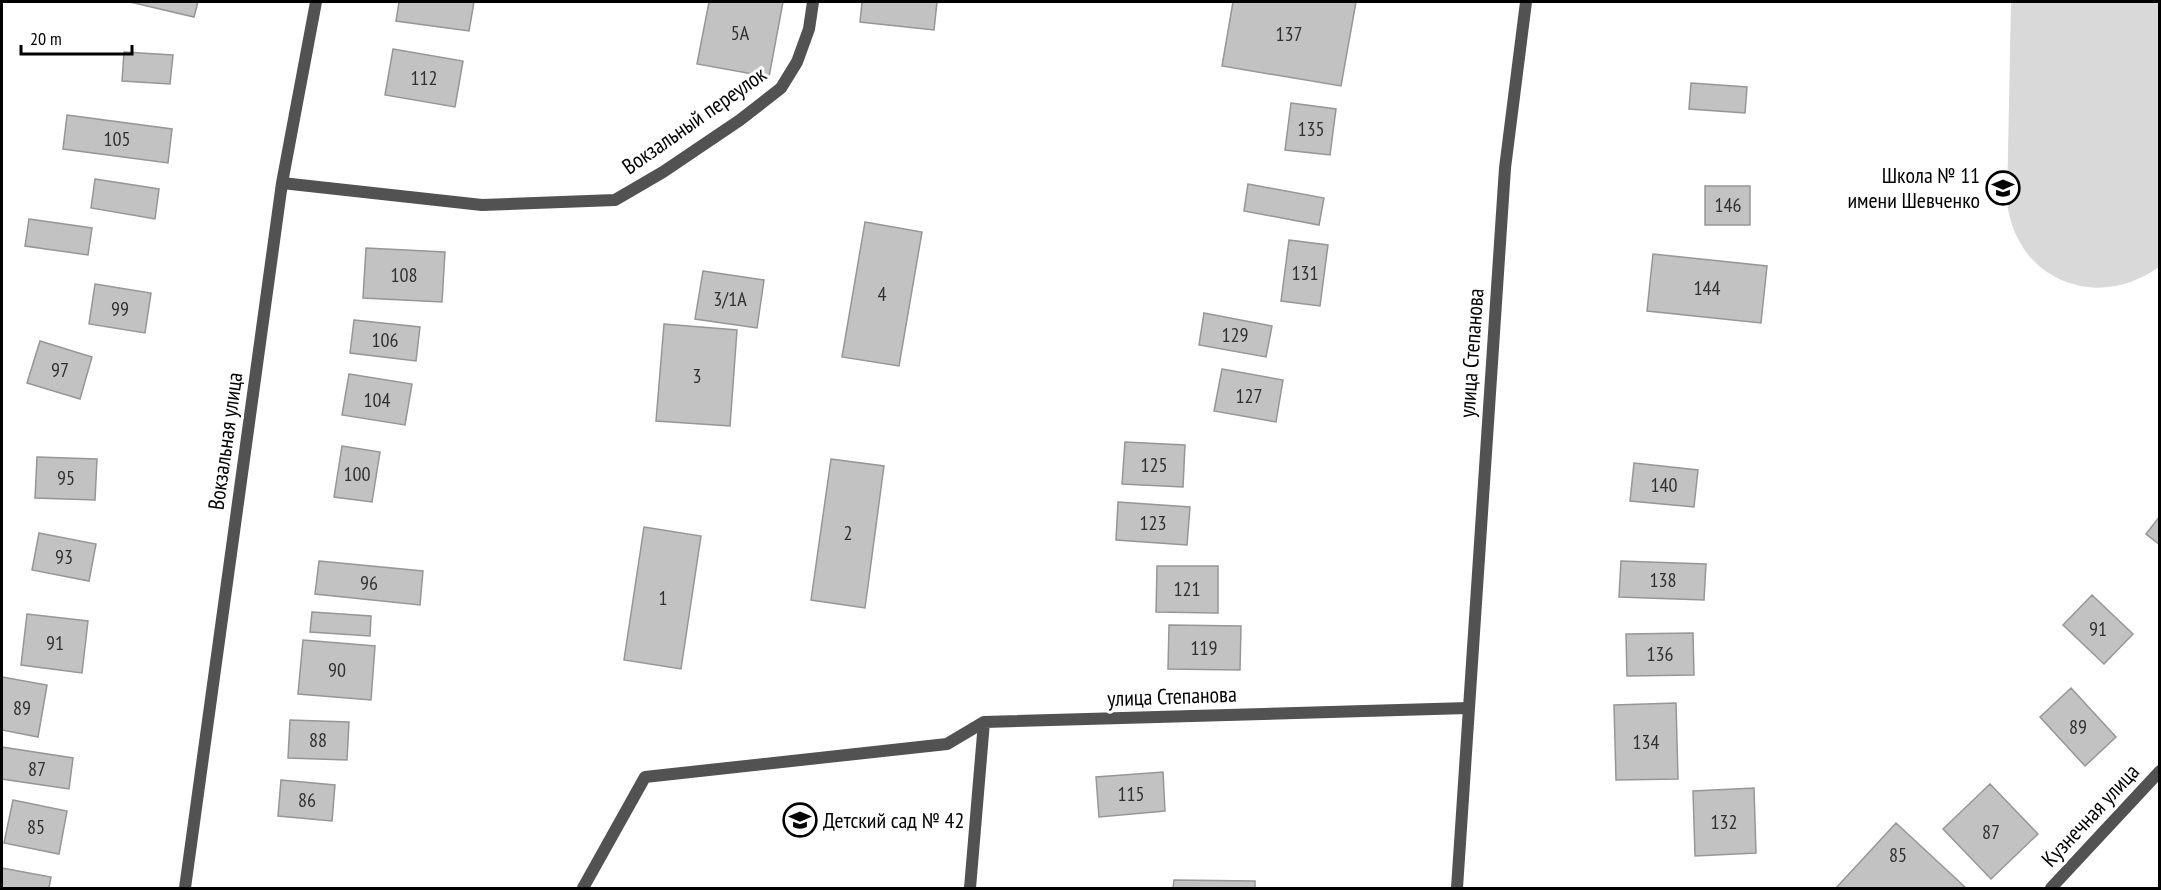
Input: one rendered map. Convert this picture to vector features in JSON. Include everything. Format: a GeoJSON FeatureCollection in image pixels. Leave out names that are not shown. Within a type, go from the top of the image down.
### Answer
{"type":"FeatureCollection","features":[{"type":"Feature","properties":{"kind":"street","name":"Вокзальная улица"},"geometry":{"type":"LineString","coordinates":[[185,888],[282,183],[316,2]]}},
{"type":"Feature","properties":{"kind":"street","name":"Вокзальный переулок"},"geometry":{"type":"LineString","coordinates":[[282,183],[482,205],[615,200],[663,172],[740,120],[781,88],[797,62],[809,29],[813,2]]}},
{"type":"Feature","properties":{"kind":"street","name":"улица Степанова"},"geometry":{"type":"LineString","coordinates":[[1457,888],[1505,168],[1526,2]]}},
{"type":"Feature","properties":{"kind":"street","name":"улица Степанова"},"geometry":{"type":"LineString","coordinates":[[583,888],[645,777],[947,744],[984,722],[1468,708]]}},
{"type":"Feature","properties":{"kind":"street"},"geometry":{"type":"LineString","coordinates":[[970,888],[984,722]]}},
{"type":"Feature","properties":{"kind":"street","name":"Кузнечная улица"},"geometry":{"type":"LineString","coordinates":[[2051,888],[2160,771]]}},
{"type":"Feature","properties":{"kind":"shaded area"},"geometry":{"type":"Polygon","coordinates":[[[2011,2],[2159,2],[2160,266],[2136,280],[2111,287],[2086,287],[2063,281],[2042,269],[2025,251],[2013,228],[2007,201],[2011,2]]]}},
{"type":"Feature","properties":{"kind":"building"},"geometry":{"type":"Polygon","coordinates":[[[130,2],[198,2],[194,17],[130,2]]]}},
{"type":"Feature","properties":{"kind":"building"},"geometry":{"type":"Polygon","coordinates":[[[399,2],[474,2],[469,31],[396,21],[399,2]]]}},
{"type":"Feature","properties":{"kind":"building"},"geometry":{"type":"Polygon","coordinates":[[[709,2],[783,2],[769,77],[697,64],[709,2]]]}},
{"type":"Feature","properties":{"kind":"building"},"geometry":{"type":"Polygon","coordinates":[[[862,2],[937,2],[934,30],[860,22],[862,2]]]}},
{"type":"Feature","properties":{"kind":"building"},"geometry":{"type":"Polygon","coordinates":[[[1233,2],[1356,2],[1341,86],[1222,66],[1233,2]]]}},
{"type":"Feature","properties":{"kind":"building"},"geometry":{"type":"Polygon","coordinates":[[[393,49],[463,61],[455,107],[385,95],[393,49]]]}},
{"type":"Feature","properties":{"kind":"building"},"geometry":{"type":"Polygon","coordinates":[[[124,52],[173,55],[170,84],[122,81],[124,52]]]}},
{"type":"Feature","properties":{"kind":"building"},"geometry":{"type":"Polygon","coordinates":[[[1691,83],[1747,87],[1745,113],[1689,109],[1691,83]]]}},
{"type":"Feature","properties":{"kind":"building"},"geometry":{"type":"Polygon","coordinates":[[[1291,103],[1336,109],[1330,155],[1285,150],[1291,103]]]}},
{"type":"Feature","properties":{"kind":"building"},"geometry":{"type":"Polygon","coordinates":[[[67,115],[172,129],[168,163],[63,149],[67,115]]]}},
{"type":"Feature","properties":{"kind":"building"},"geometry":{"type":"Polygon","coordinates":[[[95,179],[159,189],[155,219],[91,208],[95,179]]]}},
{"type":"Feature","properties":{"kind":"building"},"geometry":{"type":"Polygon","coordinates":[[[1248,184],[1324,198],[1319,225],[1244,211],[1248,184]]]}},
{"type":"Feature","properties":{"kind":"building"},"geometry":{"type":"Polygon","coordinates":[[[1705,186],[1750,186],[1750,225],[1705,225],[1705,186]]]}},
{"type":"Feature","properties":{"kind":"building"},"geometry":{"type":"Polygon","coordinates":[[[29,219],[92,228],[88,255],[25,246],[29,219]]]}},
{"type":"Feature","properties":{"kind":"building"},"geometry":{"type":"Polygon","coordinates":[[[865,222],[922,232],[899,366],[842,357],[865,222]]]}},
{"type":"Feature","properties":{"kind":"building"},"geometry":{"type":"Polygon","coordinates":[[[1289,240],[1328,245],[1320,306],[1281,301],[1289,240]]]}},
{"type":"Feature","properties":{"kind":"building"},"geometry":{"type":"Polygon","coordinates":[[[366,248],[445,252],[442,302],[363,298],[366,248]]]}},
{"type":"Feature","properties":{"kind":"building"},"geometry":{"type":"Polygon","coordinates":[[[1653,254],[1767,266],[1761,323],[1647,311],[1653,254]]]}},
{"type":"Feature","properties":{"kind":"building"},"geometry":{"type":"Polygon","coordinates":[[[703,271],[764,280],[757,328],[695,319],[703,271]]]}},
{"type":"Feature","properties":{"kind":"building"},"geometry":{"type":"Polygon","coordinates":[[[95,284],[151,293],[145,333],[89,324],[95,284]]]}},
{"type":"Feature","properties":{"kind":"building"},"geometry":{"type":"Polygon","coordinates":[[[1204,313],[1272,326],[1266,357],[1199,345],[1204,313]]]}},
{"type":"Feature","properties":{"kind":"building"},"geometry":{"type":"Polygon","coordinates":[[[354,320],[420,327],[416,361],[350,353],[354,320]]]}},
{"type":"Feature","properties":{"kind":"building"},"geometry":{"type":"Polygon","coordinates":[[[664,324],[737,330],[730,426],[656,421],[664,324]]]}},
{"type":"Feature","properties":{"kind":"building"},"geometry":{"type":"Polygon","coordinates":[[[40,341],[92,357],[80,399],[27,383],[40,341]]]}},
{"type":"Feature","properties":{"kind":"building"},"geometry":{"type":"Polygon","coordinates":[[[1222,369],[1283,380],[1276,422],[1214,411],[1222,369]]]}},
{"type":"Feature","properties":{"kind":"building"},"geometry":{"type":"Polygon","coordinates":[[[349,374],[412,384],[405,425],[342,415],[349,374]]]}},
{"type":"Feature","properties":{"kind":"building"},"geometry":{"type":"Polygon","coordinates":[[[1125,442],[1185,445],[1183,487],[1122,484],[1125,442]]]}},
{"type":"Feature","properties":{"kind":"building"},"geometry":{"type":"Polygon","coordinates":[[[342,446],[380,452],[372,502],[334,497],[342,446]]]}},
{"type":"Feature","properties":{"kind":"building"},"geometry":{"type":"Polygon","coordinates":[[[37,457],[97,459],[95,500],[35,498],[37,457]]]}},
{"type":"Feature","properties":{"kind":"building"},"geometry":{"type":"Polygon","coordinates":[[[831,459],[884,466],[865,608],[811,600],[831,459]]]}},
{"type":"Feature","properties":{"kind":"building"},"geometry":{"type":"Polygon","coordinates":[[[1634,463],[1698,470],[1694,507],[1630,501],[1634,463]]]}},
{"type":"Feature","properties":{"kind":"building"},"geometry":{"type":"Polygon","coordinates":[[[1118,502],[1190,507],[1187,545],[1116,540],[1118,502]]]}},
{"type":"Feature","properties":{"kind":"building"},"geometry":{"type":"Polygon","coordinates":[[[2160,516],[2160,545],[2146,534],[2160,516]]]}},
{"type":"Feature","properties":{"kind":"building"},"geometry":{"type":"Polygon","coordinates":[[[644,527],[701,536],[681,669],[624,660],[644,527]]]}},
{"type":"Feature","properties":{"kind":"building"},"geometry":{"type":"Polygon","coordinates":[[[39,533],[96,544],[89,581],[32,570],[39,533]]]}},
{"type":"Feature","properties":{"kind":"building"},"geometry":{"type":"Polygon","coordinates":[[[319,561],[423,571],[420,605],[315,594],[319,561]]]}},
{"type":"Feature","properties":{"kind":"building"},"geometry":{"type":"Polygon","coordinates":[[[1621,561],[1706,564],[1704,600],[1619,597],[1621,561]]]}},
{"type":"Feature","properties":{"kind":"building"},"geometry":{"type":"Polygon","coordinates":[[[1157,566],[1218,566],[1218,613],[1156,612],[1157,566]]]}},
{"type":"Feature","properties":{"kind":"building"},"geometry":{"type":"Polygon","coordinates":[[[2092,595],[2133,634],[2104,664],[2063,625],[2092,595]]]}},
{"type":"Feature","properties":{"kind":"building"},"geometry":{"type":"Polygon","coordinates":[[[312,612],[371,616],[370,636],[310,632],[312,612]]]}},
{"type":"Feature","properties":{"kind":"building"},"geometry":{"type":"Polygon","coordinates":[[[27,614],[88,621],[82,673],[21,665],[27,614]]]}},
{"type":"Feature","properties":{"kind":"building"},"geometry":{"type":"Polygon","coordinates":[[[1169,625],[1241,626],[1240,670],[1168,669],[1169,625]]]}},
{"type":"Feature","properties":{"kind":"building"},"geometry":{"type":"Polygon","coordinates":[[[1693,633],[1694,675],[1627,676],[1626,634],[1693,633]]]}},
{"type":"Feature","properties":{"kind":"building"},"geometry":{"type":"Polygon","coordinates":[[[303,640],[375,646],[371,700],[298,694],[303,640]]]}},
{"type":"Feature","properties":{"kind":"building"},"geometry":{"type":"Polygon","coordinates":[[[2,677],[47,685],[38,737],[2,730],[2,677]]]}},
{"type":"Feature","properties":{"kind":"building"},"geometry":{"type":"Polygon","coordinates":[[[2071,688],[2116,737],[2085,766],[2040,717],[2071,688]]]}},
{"type":"Feature","properties":{"kind":"building"},"geometry":{"type":"Polygon","coordinates":[[[1676,703],[1678,779],[1616,780],[1614,705],[1676,703]]]}},
{"type":"Feature","properties":{"kind":"building"},"geometry":{"type":"Polygon","coordinates":[[[290,720],[349,722],[347,760],[288,758],[290,720]]]}},
{"type":"Feature","properties":{"kind":"building"},"geometry":{"type":"Polygon","coordinates":[[[2,747],[73,758],[69,789],[2,779],[2,747]]]}},
{"type":"Feature","properties":{"kind":"building"},"geometry":{"type":"Polygon","coordinates":[[[1163,772],[1165,811],[1099,817],[1096,777],[1163,772]]]}},
{"type":"Feature","properties":{"kind":"building"},"geometry":{"type":"Polygon","coordinates":[[[281,780],[335,785],[332,821],[278,816],[281,780]]]}},
{"type":"Feature","properties":{"kind":"building"},"geometry":{"type":"Polygon","coordinates":[[[1990,784],[2038,834],[1991,879],[1943,829],[1990,784]]]}},
{"type":"Feature","properties":{"kind":"building"},"geometry":{"type":"Polygon","coordinates":[[[1754,788],[1756,853],[1695,856],[1693,791],[1754,788]]]}},
{"type":"Feature","properties":{"kind":"building"},"geometry":{"type":"Polygon","coordinates":[[[13,800],[67,811],[59,854],[4,843],[13,800]]]}},
{"type":"Feature","properties":{"kind":"building"},"geometry":{"type":"Polygon","coordinates":[[[1896,823],[1966,888],[1836,888],[1896,823]]]}},
{"type":"Feature","properties":{"kind":"building"},"geometry":{"type":"Polygon","coordinates":[[[2,868],[51,877],[49,888],[2,888],[2,868]]]}},
{"type":"Feature","properties":{"kind":"building"},"geometry":{"type":"Polygon","coordinates":[[[1174,880],[1255,881],[1255,888],[1173,888],[1174,880]]]}},
{"type":"Feature","properties":{"kind":"place","name":"Школа № 11 имени Шевченко"},"geometry":{"type":"Point","coordinates":[2003,188]}},
{"type":"Feature","properties":{"kind":"place","name":"Детский сад № 42"},"geometry":{"type":"Point","coordinates":[800,820]}}]}
